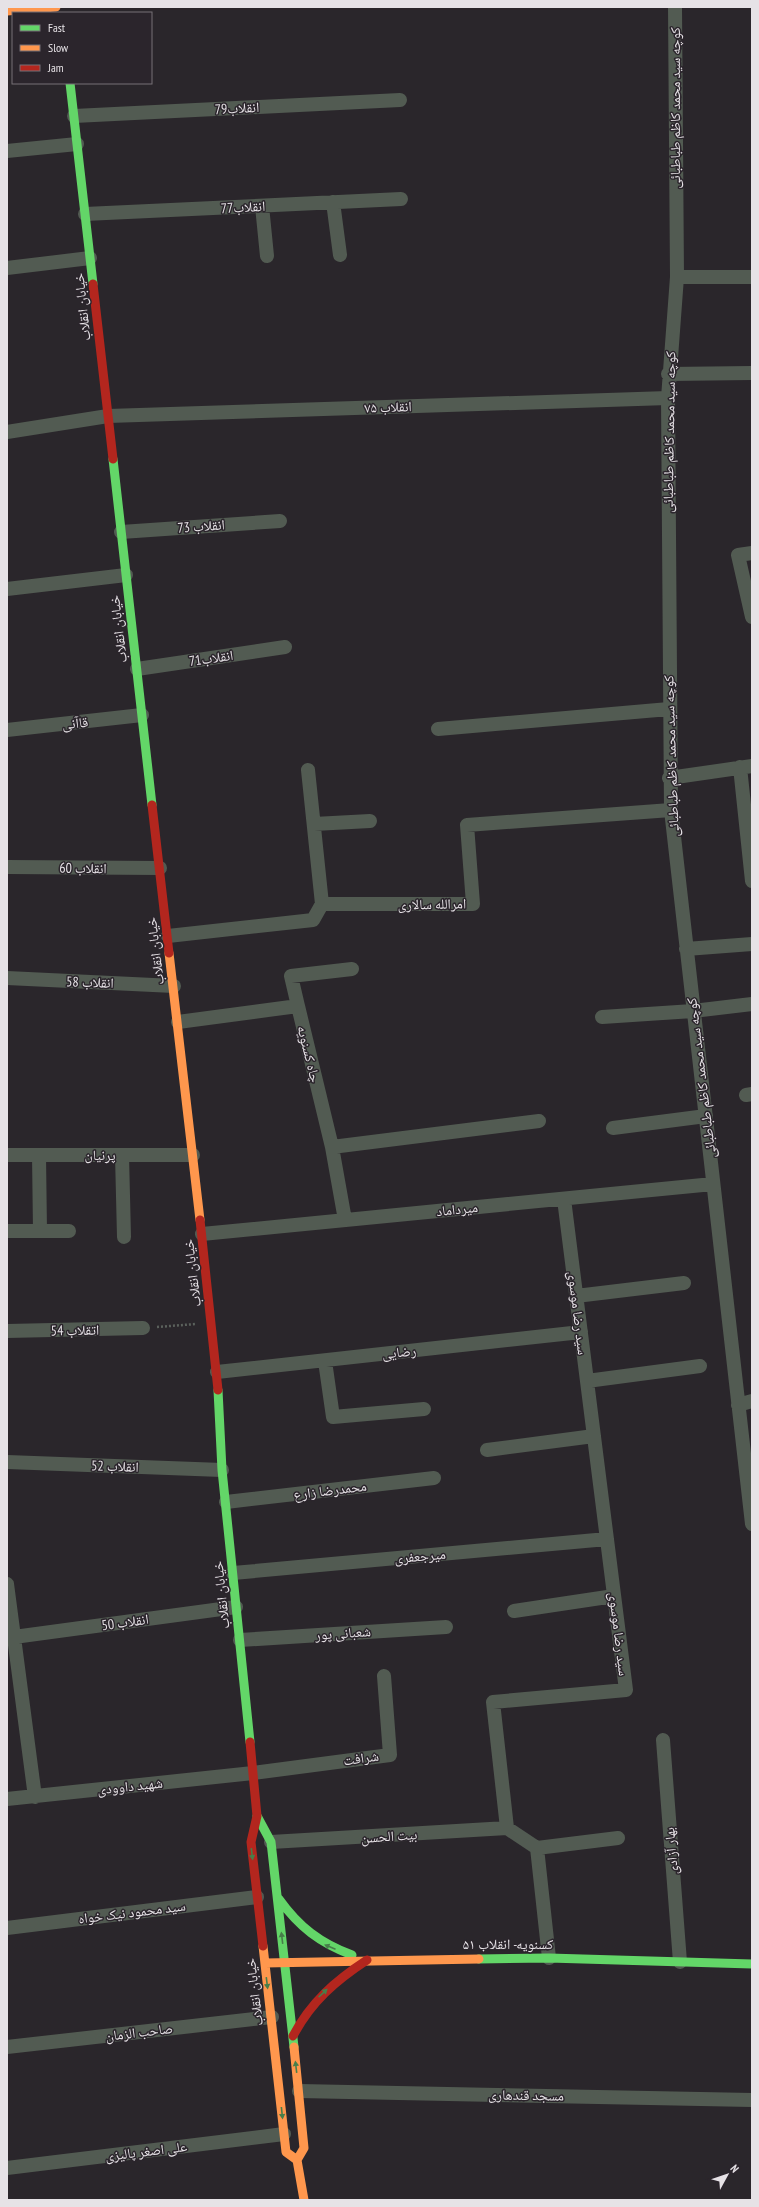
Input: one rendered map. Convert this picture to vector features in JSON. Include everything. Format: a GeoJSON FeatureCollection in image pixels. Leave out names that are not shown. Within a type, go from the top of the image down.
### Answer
{"type":"FeatureCollection","features":[{"type":"Feature","properties":{"kind":"main road"},"geometry":{"type":"LineString","coordinates":[[7,12],[56,7]]}},
{"type":"Feature","properties":{"kind":"main road","name":"خیابان انقلاب"},"geometry":{"type":"LineString","coordinates":[[70,84],[212,1322],[217,1372],[222,1470],[257,1816],[251,1842],[272,2017],[286,2152],[298,2160]]}},
{"type":"Feature","properties":{"kind":"main road","name":"خیابان انقلاب"},"geometry":{"type":"LineString","coordinates":[[257,1816],[271,1842],[299,2091],[304,2148],[298,2160],[304,2200]]}},
{"type":"Feature","properties":{"kind":"main road"},"geometry":{"type":"LineString","coordinates":[[277,1895],[294,1921],[310,1936],[329,1947],[367,1960]]}},
{"type":"Feature","properties":{"kind":"main road","name":"کسنویه- انقلاب ۵۱"},"geometry":{"type":"LineString","coordinates":[[265,1963],[285,1961],[549,1958],[752,1964]]}},
{"type":"Feature","properties":{"kind":"main road"},"geometry":{"type":"LineString","coordinates":[[293,2036],[304,2013],[321,1994],[339,1978],[367,1960]]}},
{"type":"Feature","properties":{"kind":"street","name":"کوچه سید محمد کاظم طباطبائی"},"geometry":{"type":"LineString","coordinates":[[674,7],[677,277],[668,374],[669,709],[671,810],[752,1524]]}},
{"type":"Feature","properties":{"kind":"street","name":"انقلاب79"},"geometry":{"type":"LineString","coordinates":[[74,116],[400,100]]}},
{"type":"Feature","properties":{"kind":"street"},"geometry":{"type":"LineString","coordinates":[[7,151],[77,144]]}},
{"type":"Feature","properties":{"kind":"street","name":"انقلاب77"},"geometry":{"type":"LineString","coordinates":[[85,214],[401,199]]}},
{"type":"Feature","properties":{"kind":"street"},"geometry":{"type":"LineString","coordinates":[[333,202],[340,255]]}},
{"type":"Feature","properties":{"kind":"street"},"geometry":{"type":"LineString","coordinates":[[262,206],[267,256]]}},
{"type":"Feature","properties":{"kind":"street"},"geometry":{"type":"LineString","coordinates":[[7,268],[90,258]]}},
{"type":"Feature","properties":{"kind":"street"},"geometry":{"type":"LineString","coordinates":[[677,277],[752,277]]}},
{"type":"Feature","properties":{"kind":"street"},"geometry":{"type":"LineString","coordinates":[[668,374],[752,374]]}},
{"type":"Feature","properties":{"kind":"street","name":"انقلاب ۷۵"},"geometry":{"type":"LineString","coordinates":[[7,432],[108,416],[668,398]]}},
{"type":"Feature","properties":{"kind":"street","name":"انقلاب 73"},"geometry":{"type":"LineString","coordinates":[[121,532],[280,521]]}},
{"type":"Feature","properties":{"kind":"street"},"geometry":{"type":"LineString","coordinates":[[752,553],[738,555],[752,616]]}},
{"type":"Feature","properties":{"kind":"street"},"geometry":{"type":"LineString","coordinates":[[7,589],[126,575]]}},
{"type":"Feature","properties":{"kind":"street","name":"انقلاب71"},"geometry":{"type":"LineString","coordinates":[[137,669],[285,647]]}},
{"type":"Feature","properties":{"kind":"street"},"geometry":{"type":"LineString","coordinates":[[438,729],[669,709]]}},
{"type":"Feature","properties":{"kind":"street","name":"قاآنی"},"geometry":{"type":"LineString","coordinates":[[7,730],[142,715]]}},
{"type":"Feature","properties":{"kind":"street"},"geometry":{"type":"LineString","coordinates":[[670,778],[746,766],[752,881]]}},
{"type":"Feature","properties":{"kind":"street"},"geometry":{"type":"LineString","coordinates":[[168,936],[313,920],[322,904],[308,770]]}},
{"type":"Feature","properties":{"kind":"street","name":"امرالله سالاری"},"geometry":{"type":"LineString","coordinates":[[322,904],[473,904],[467,825],[671,810]]}},
{"type":"Feature","properties":{"kind":"street"},"geometry":{"type":"LineString","coordinates":[[314,824],[370,821]]}},
{"type":"Feature","properties":{"kind":"street","name":"انقلاب 60"},"geometry":{"type":"LineString","coordinates":[[7,867],[160,868]]}},
{"type":"Feature","properties":{"kind":"street"},"geometry":{"type":"LineString","coordinates":[[686,949],[752,944]]}},
{"type":"Feature","properties":{"kind":"street"},"geometry":{"type":"LineString","coordinates":[[298,1006],[291,976],[352,969]]}},
{"type":"Feature","properties":{"kind":"street","name":"انقلاب 58"},"geometry":{"type":"LineString","coordinates":[[7,978],[174,986]]}},
{"type":"Feature","properties":{"kind":"street"},"geometry":{"type":"LineString","coordinates":[[602,1017],[693,1011],[752,1004]]}},
{"type":"Feature","properties":{"kind":"street","name":"چاه کسنویه"},"geometry":{"type":"LineString","coordinates":[[178,1022],[298,1006],[332,1147],[345,1220]]}},
{"type":"Feature","properties":{"kind":"street"},"geometry":{"type":"LineString","coordinates":[[613,1128],[706,1116]]}},
{"type":"Feature","properties":{"kind":"street"},"geometry":{"type":"LineString","coordinates":[[332,1147],[539,1121]]}},
{"type":"Feature","properties":{"kind":"street","name":"پرنیان"},"geometry":{"type":"LineString","coordinates":[[7,1155],[192,1155]]}},
{"type":"Feature","properties":{"kind":"street"},"geometry":{"type":"LineString","coordinates":[[39,1155],[40,1231]]}},
{"type":"Feature","properties":{"kind":"street"},"geometry":{"type":"LineString","coordinates":[[122,1155],[124,1237]]}},
{"type":"Feature","properties":{"kind":"street","name":"میرداماد"},"geometry":{"type":"LineString","coordinates":[[202,1234],[713,1184]]}},
{"type":"Feature","properties":{"kind":"street","name":"سید رضا موسوی"},"geometry":{"type":"LineString","coordinates":[[507,1828],[493,1702],[626,1690],[564,1199]]}},
{"type":"Feature","properties":{"kind":"street"},"geometry":{"type":"LineString","coordinates":[[7,1231],[69,1231]]}},
{"type":"Feature","properties":{"kind":"street"},"geometry":{"type":"LineString","coordinates":[[576,1296],[684,1284]]}},
{"type":"Feature","properties":{"kind":"street","name":"اتقلاب 54"},"geometry":{"type":"LineString","coordinates":[[7,1331],[143,1328]]}},
{"type":"Feature","properties":{"kind":"street","name":"رضایی"},"geometry":{"type":"LineString","coordinates":[[217,1372],[581,1332]]}},
{"type":"Feature","properties":{"kind":"street"},"geometry":{"type":"LineString","coordinates":[[325,1361],[333,1417],[424,1409]]}},
{"type":"Feature","properties":{"kind":"street"},"geometry":{"type":"LineString","coordinates":[[587,1381],[700,1366]]}},
{"type":"Feature","properties":{"kind":"street"},"geometry":{"type":"LineString","coordinates":[[738,1405],[752,1401]]}},
{"type":"Feature","properties":{"kind":"street"},"geometry":{"type":"LineString","coordinates":[[487,1450],[594,1436]]}},
{"type":"Feature","properties":{"kind":"street","name":"انقلاب 52"},"geometry":{"type":"LineString","coordinates":[[7,1462],[222,1470]]}},
{"type":"Feature","properties":{"kind":"street","name":"محمدرضا زارع"},"geometry":{"type":"LineString","coordinates":[[226,1502],[434,1478]]}},
{"type":"Feature","properties":{"kind":"street","name":"میرجعفری"},"geometry":{"type":"LineString","coordinates":[[233,1573],[607,1539]]}},
{"type":"Feature","properties":{"kind":"street"},"geometry":{"type":"LineString","coordinates":[[7,1584],[35,1797]]}},
{"type":"Feature","properties":{"kind":"street"},"geometry":{"type":"LineString","coordinates":[[514,1611],[614,1596]]}},
{"type":"Feature","properties":{"kind":"street","name":"انقلاب 50"},"geometry":{"type":"LineString","coordinates":[[14,1637],[236,1607]]}},
{"type":"Feature","properties":{"kind":"street","name":"شعبانی پور"},"geometry":{"type":"LineString","coordinates":[[240,1640],[446,1627]]}},
{"type":"Feature","properties":{"kind":"street","name":"شرافت"},"geometry":{"type":"LineString","coordinates":[[253,1773],[390,1754],[384,1676]]}},
{"type":"Feature","properties":{"kind":"street","name":"بهار آزادی"},"geometry":{"type":"LineString","coordinates":[[663,1740],[680,1962]]}},
{"type":"Feature","properties":{"kind":"street","name":"شهید داوودی"},"geometry":{"type":"LineString","coordinates":[[7,1800],[253,1773]]}},
{"type":"Feature","properties":{"kind":"street"},"geometry":{"type":"LineString","coordinates":[[507,1828],[537,1848],[618,1838]]}},
{"type":"Feature","properties":{"kind":"street","name":"بیت الحسن"},"geometry":{"type":"LineString","coordinates":[[271,1842],[507,1828]]}},
{"type":"Feature","properties":{"kind":"street"},"geometry":{"type":"LineString","coordinates":[[537,1848],[549,1958]]}},
{"type":"Feature","properties":{"kind":"street","name":"سید محمود نیک خواه"},"geometry":{"type":"LineString","coordinates":[[7,1928],[258,1897]]}},
{"type":"Feature","properties":{"kind":"street","name":"صاحب الزمان"},"geometry":{"type":"LineString","coordinates":[[7,2047],[272,2017]]}},
{"type":"Feature","properties":{"kind":"street","name":"مسجد قندهاری"},"geometry":{"type":"LineString","coordinates":[[299,2091],[752,2100]]}},
{"type":"Feature","properties":{"kind":"street","name":"علی اصغر پالیزی"},"geometry":{"type":"LineString","coordinates":[[7,2168],[284,2134]]}},
{"type":"Feature","properties":{"kind":"path"},"geometry":{"type":"LineString","coordinates":[[143,1328],[212,1322]]}},
{"type":"Feature","properties":{"kind":"traffic: fast"},"geometry":{"type":"LineString","coordinates":[[70,84],[93,284]]}},
{"type":"Feature","properties":{"kind":"traffic: fast"},"geometry":{"type":"LineString","coordinates":[[113,459],[152,805]]}},
{"type":"Feature","properties":{"kind":"traffic: fast"},"geometry":{"type":"LineString","coordinates":[[218,1390],[222,1470],[250,1742]]}},
{"type":"Feature","properties":{"kind":"traffic: fast"},"geometry":{"type":"LineString","coordinates":[[257,1816],[271,1842],[294,2047]]}},
{"type":"Feature","properties":{"kind":"traffic: fast"},"geometry":{"type":"LineString","coordinates":[[279,1899],[294,1918],[311,1933],[330,1945],[352,1955]]}},
{"type":"Feature","properties":{"kind":"traffic: fast"},"geometry":{"type":"LineString","coordinates":[[479,1959],[549,1958],[752,1964]]}},
{"type":"Feature","properties":{"kind":"traffic: slow"},"geometry":{"type":"LineString","coordinates":[[7,11],[56,7]]}},
{"type":"Feature","properties":{"kind":"traffic: slow"},"geometry":{"type":"LineString","coordinates":[[169,953],[200,1220]]}},
{"type":"Feature","properties":{"kind":"traffic: slow"},"geometry":{"type":"LineString","coordinates":[[263,1946],[286,2152],[297,2160]]}},
{"type":"Feature","properties":{"kind":"traffic: slow"},"geometry":{"type":"LineString","coordinates":[[265,1963],[479,1959]]}},
{"type":"Feature","properties":{"kind":"traffic: slow"},"geometry":{"type":"LineString","coordinates":[[294,2047],[304,2148],[297,2160],[304,2200]]}},
{"type":"Feature","properties":{"kind":"traffic: jam"},"geometry":{"type":"LineString","coordinates":[[93,284],[113,459]]}},
{"type":"Feature","properties":{"kind":"traffic: jam"},"geometry":{"type":"LineString","coordinates":[[152,805],[169,953]]}},
{"type":"Feature","properties":{"kind":"traffic: jam"},"geometry":{"type":"LineString","coordinates":[[200,1220],[218,1390]]}},
{"type":"Feature","properties":{"kind":"traffic: jam"},"geometry":{"type":"LineString","coordinates":[[250,1742],[257,1816],[251,1842],[263,1946]]}},
{"type":"Feature","properties":{"kind":"traffic: jam"},"geometry":{"type":"LineString","coordinates":[[293,2036],[308,2013],[325,1993],[344,1976],[367,1960]]}}]}
